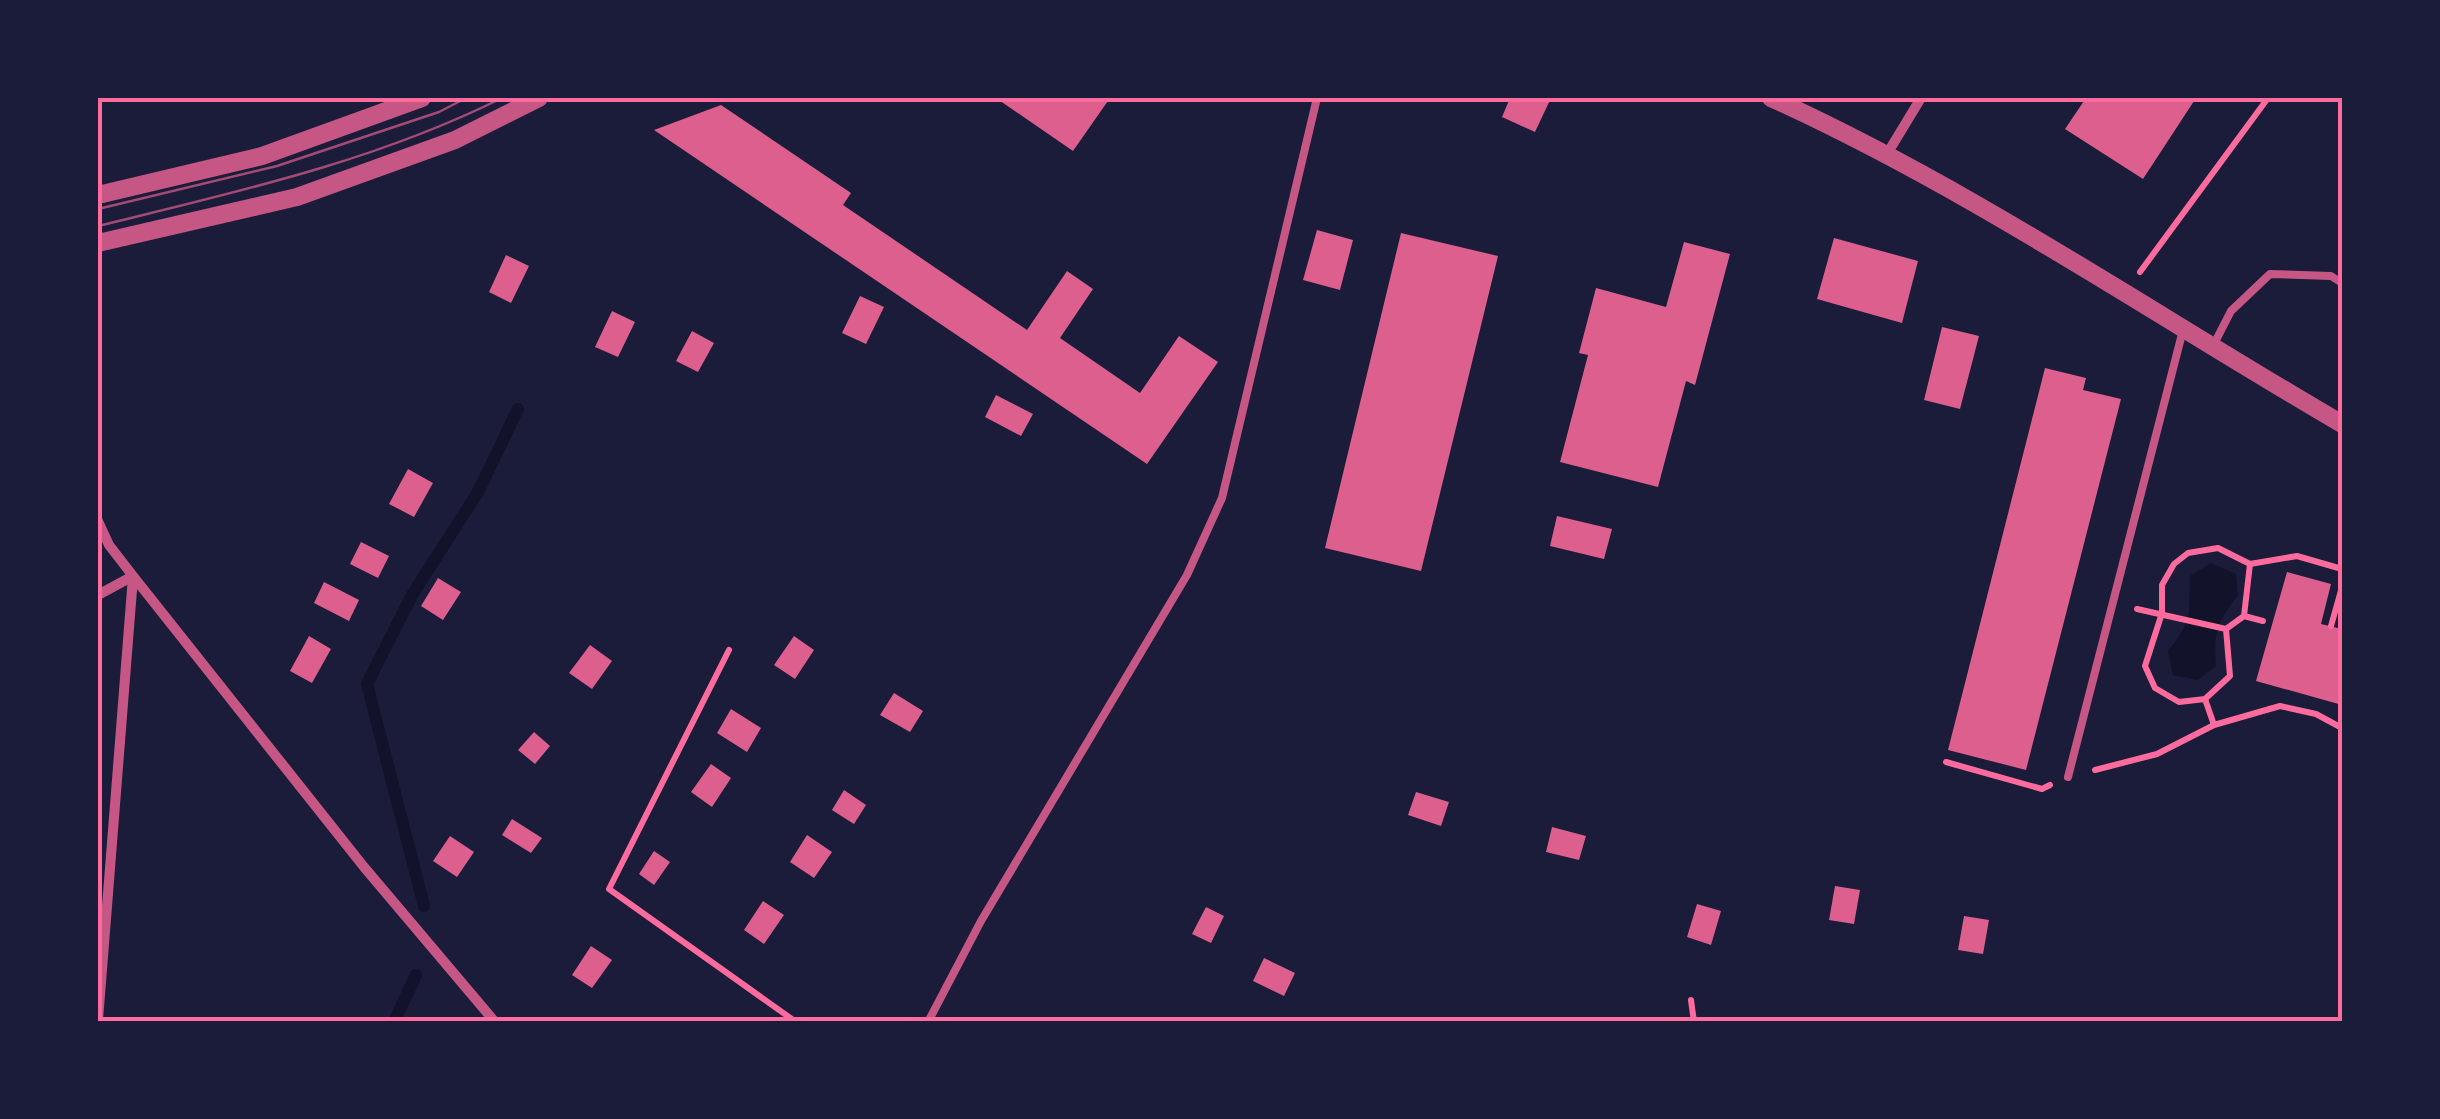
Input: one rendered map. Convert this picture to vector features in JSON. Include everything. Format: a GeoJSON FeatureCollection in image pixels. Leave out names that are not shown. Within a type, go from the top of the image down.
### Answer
{"type":"FeatureCollection","features":[{"type":"Feature","properties":{"kind":"street"},"geometry":{"type":"LineString","coordinates":[[98,195],[262,156],[422,98]]}},
{"type":"Feature","properties":{"kind":"street"},"geometry":{"type":"LineString","coordinates":[[98,244],[297,197],[455,140],[539,98]]}},
{"type":"Feature","properties":{"kind":"street"},"geometry":{"type":"LineString","coordinates":[[1771,98],[1886,154],[2039,239],[2211,348],[2342,424]]}},
{"type":"Feature","properties":{"kind":"street"},"geometry":{"type":"LineString","coordinates":[[1886,154],[1920,98]]}},
{"type":"Feature","properties":{"kind":"street"},"geometry":{"type":"LineString","coordinates":[[98,522],[133,576],[364,866],[495,1022]]}},
{"type":"Feature","properties":{"kind":"street"},"geometry":{"type":"LineString","coordinates":[[98,595],[133,576]]}},
{"type":"Feature","properties":{"kind":"street"},"geometry":{"type":"LineString","coordinates":[[98,1020],[133,576]]}},
{"type":"Feature","properties":{"kind":"lane"},"geometry":{"type":"LineString","coordinates":[[928,1022],[980,921],[1187,574],[1222,498],[1317,98]]}},
{"type":"Feature","properties":{"kind":"lane"},"geometry":{"type":"LineString","coordinates":[[2211,348],[2231,311],[2270,274],[2331,276],[2342,283]]}},
{"type":"Feature","properties":{"kind":"lane"},"geometry":{"type":"LineString","coordinates":[[2068,777],[2182,330]]}},
{"type":"Feature","properties":{"kind":"path"},"geometry":{"type":"LineString","coordinates":[[2124,292],[2268,98]]}},
{"type":"Feature","properties":{"kind":"path"},"geometry":{"type":"LineString","coordinates":[[2221,628],[2230,676],[2205,699],[2179,702],[2155,688],[2145,666],[2162,613],[2162,585],[2174,564],[2188,553],[2218,548],[2250,564],[2297,556],[2342,569]]}},
{"type":"Feature","properties":{"kind":"path"},"geometry":{"type":"LineString","coordinates":[[2244,616],[2250,564]]}},
{"type":"Feature","properties":{"kind":"path"},"geometry":{"type":"LineString","coordinates":[[2331,626],[2342,588]]}},
{"type":"Feature","properties":{"kind":"path"},"geometry":{"type":"LineString","coordinates":[[2111,605],[2221,628],[2244,616],[2263,622]]}},
{"type":"Feature","properties":{"kind":"path"},"geometry":{"type":"LineString","coordinates":[[729,650],[609,889],[796,1022]]}},
{"type":"Feature","properties":{"kind":"path"},"geometry":{"type":"LineString","coordinates":[[2205,699],[2214,725]]}},
{"type":"Feature","properties":{"kind":"path"},"geometry":{"type":"LineString","coordinates":[[1946,762],[2042,789],[2068,777],[2156,754],[2214,725],[2280,706],[2316,714],[2342,728]]}},
{"type":"Feature","properties":{"kind":"path"},"geometry":{"type":"LineString","coordinates":[[1692,1000],[1694,1022]]}},
{"type":"Feature","properties":{"kind":"shaded area"},"geometry":{"type":"Polygon","coordinates":[[[2211,563],[2236,574],[2238,595],[2218,628],[2216,666],[2198,680],[2173,675],[2168,651],[2188,616],[2190,576],[2211,563]]]}},
{"type":"Feature","properties":{"kind":"building"},"geometry":{"type":"Polygon","coordinates":[[[996,98],[1110,98],[1073,151],[996,98]]]}},
{"type":"Feature","properties":{"kind":"building"},"geometry":{"type":"Polygon","coordinates":[[[1510,98],[1551,98],[1535,132],[1502,117],[1510,98]]]}},
{"type":"Feature","properties":{"kind":"building"},"geometry":{"type":"Polygon","coordinates":[[[2086,98],[2196,98],[2143,179],[2065,129],[2086,98]]]}},
{"type":"Feature","properties":{"kind":"building"},"geometry":{"type":"Polygon","coordinates":[[[721,105],[851,193],[843,205],[1027,330],[1067,271],[1093,289],[1060,338],[1140,393],[1179,336],[1218,362],[1147,464],[654,130],[721,105]]]}},
{"type":"Feature","properties":{"kind":"building"},"geometry":{"type":"Polygon","coordinates":[[[1317,230],[1353,240],[1340,290],[1303,280],[1317,230]]]}},
{"type":"Feature","properties":{"kind":"building"},"geometry":{"type":"Polygon","coordinates":[[[1401,233],[1498,256],[1421,571],[1325,548],[1401,233]]]}},
{"type":"Feature","properties":{"kind":"building"},"geometry":{"type":"Polygon","coordinates":[[[1834,238],[1918,261],[1902,323],[1817,299],[1834,238]]]}},
{"type":"Feature","properties":{"kind":"building"},"geometry":{"type":"Polygon","coordinates":[[[1684,242],[1730,254],[1695,385],[1686,381],[1658,487],[1560,462],[1588,355],[1579,353],[1596,288],[1666,307],[1684,242]]]}},
{"type":"Feature","properties":{"kind":"building"},"geometry":{"type":"Polygon","coordinates":[[[506,255],[529,266],[511,303],[489,292],[506,255]]]}},
{"type":"Feature","properties":{"kind":"building"},"geometry":{"type":"Polygon","coordinates":[[[860,296],[884,307],[866,344],[842,333],[860,296]]]}},
{"type":"Feature","properties":{"kind":"building"},"geometry":{"type":"Polygon","coordinates":[[[612,311],[635,322],[618,357],[595,347],[612,311]]]}},
{"type":"Feature","properties":{"kind":"building"},"geometry":{"type":"Polygon","coordinates":[[[1942,327],[1979,336],[1960,409],[1924,400],[1942,327]]]}},
{"type":"Feature","properties":{"kind":"building"},"geometry":{"type":"Polygon","coordinates":[[[692,331],[714,343],[698,372],[676,361],[692,331]]]}},
{"type":"Feature","properties":{"kind":"building"},"geometry":{"type":"Polygon","coordinates":[[[2045,368],[2086,378],[2083,390],[2121,399],[2026,770],[1948,750],[2045,368]]]}},
{"type":"Feature","properties":{"kind":"building"},"geometry":{"type":"Polygon","coordinates":[[[996,395],[1033,414],[1021,436],[985,417],[996,395]]]}},
{"type":"Feature","properties":{"kind":"building"},"geometry":{"type":"Polygon","coordinates":[[[408,469],[433,483],[414,517],[389,504],[408,469]]]}},
{"type":"Feature","properties":{"kind":"building"},"geometry":{"type":"Polygon","coordinates":[[[1557,516],[1612,529],[1604,559],[1550,546],[1557,516]]]}},
{"type":"Feature","properties":{"kind":"building"},"geometry":{"type":"Polygon","coordinates":[[[361,542],[389,556],[378,578],[350,564],[361,542]]]}},
{"type":"Feature","properties":{"kind":"building"},"geometry":{"type":"Polygon","coordinates":[[[2287,572],[2331,584],[2321,624],[2342,629],[2342,705],[2256,681],[2287,572]]]}},
{"type":"Feature","properties":{"kind":"building"},"geometry":{"type":"Polygon","coordinates":[[[438,578],[461,592],[443,620],[421,606],[438,578]]]}},
{"type":"Feature","properties":{"kind":"building"},"geometry":{"type":"Polygon","coordinates":[[[324,582],[359,600],[349,621],[314,603],[324,582]]]}},
{"type":"Feature","properties":{"kind":"building"},"geometry":{"type":"Polygon","coordinates":[[[309,636],[331,649],[312,683],[290,671],[309,636]]]}},
{"type":"Feature","properties":{"kind":"building"},"geometry":{"type":"Polygon","coordinates":[[[794,636],[814,650],[795,679],[774,665],[794,636]]]}},
{"type":"Feature","properties":{"kind":"building"},"geometry":{"type":"Polygon","coordinates":[[[590,645],[612,661],[592,689],[569,673],[590,645]]]}},
{"type":"Feature","properties":{"kind":"building"},"geometry":{"type":"Polygon","coordinates":[[[894,693],[923,711],[910,732],[880,715],[894,693]]]}},
{"type":"Feature","properties":{"kind":"building"},"geometry":{"type":"Polygon","coordinates":[[[731,709],[761,728],[747,752],[717,733],[731,709]]]}},
{"type":"Feature","properties":{"kind":"building"},"geometry":{"type":"Polygon","coordinates":[[[534,732],[550,746],[535,764],[518,750],[534,732]]]}},
{"type":"Feature","properties":{"kind":"building"},"geometry":{"type":"Polygon","coordinates":[[[711,764],[731,778],[712,807],[691,792],[711,764]]]}},
{"type":"Feature","properties":{"kind":"building"},"geometry":{"type":"Polygon","coordinates":[[[844,790],[866,805],[854,824],[832,810],[844,790]]]}},
{"type":"Feature","properties":{"kind":"building"},"geometry":{"type":"Polygon","coordinates":[[[1416,792],[1449,802],[1441,826],[1408,815],[1416,792]]]}},
{"type":"Feature","properties":{"kind":"building"},"geometry":{"type":"Polygon","coordinates":[[[512,819],[542,838],[531,853],[502,835],[512,819]]]}},
{"type":"Feature","properties":{"kind":"building"},"geometry":{"type":"Polygon","coordinates":[[[1552,827],[1586,836],[1579,860],[1546,852],[1552,827]]]}},
{"type":"Feature","properties":{"kind":"building"},"geometry":{"type":"Polygon","coordinates":[[[807,835],[832,852],[814,878],[790,862],[807,835]]]}},
{"type":"Feature","properties":{"kind":"building"},"geometry":{"type":"Polygon","coordinates":[[[450,836],[474,852],[457,877],[433,861],[450,836]]]}},
{"type":"Feature","properties":{"kind":"building"},"geometry":{"type":"Polygon","coordinates":[[[654,851],[670,862],[654,885],[639,874],[654,851]]]}},
{"type":"Feature","properties":{"kind":"building"},"geometry":{"type":"Polygon","coordinates":[[[1835,886],[1860,890],[1854,924],[1829,920],[1835,886]]]}},
{"type":"Feature","properties":{"kind":"building"},"geometry":{"type":"Polygon","coordinates":[[[763,901],[784,915],[764,944],[744,930],[763,901]]]}},
{"type":"Feature","properties":{"kind":"building"},"geometry":{"type":"Polygon","coordinates":[[[1697,904],[1721,911],[1711,945],[1687,937],[1697,904]]]}},
{"type":"Feature","properties":{"kind":"building"},"geometry":{"type":"Polygon","coordinates":[[[1206,907],[1224,916],[1211,943],[1192,934],[1206,907]]]}},
{"type":"Feature","properties":{"kind":"building"},"geometry":{"type":"Polygon","coordinates":[[[1964,916],[1989,920],[1983,954],[1958,950],[1964,916]]]}},
{"type":"Feature","properties":{"kind":"building"},"geometry":{"type":"Polygon","coordinates":[[[591,946],[612,960],[592,988],[572,975],[591,946]]]}},
{"type":"Feature","properties":{"kind":"building"},"geometry":{"type":"Polygon","coordinates":[[[1264,958],[1295,973],[1284,996],[1253,981],[1264,958]]]}},
{"type":"Feature","properties":{"kind":"waterway"},"geometry":{"type":"LineString","coordinates":[[424,906],[367,684],[412,595],[478,492],[518,409]]}},
{"type":"Feature","properties":{"kind":"waterway"},"geometry":{"type":"LineString","coordinates":[[394,1022],[416,975]]}},
{"type":"Feature","properties":{"kind":"tram line"},"geometry":{"type":"LineString","coordinates":[[98,209],[277,166],[439,112],[466,98]]}},
{"type":"Feature","properties":{"kind":"tram line"},"geometry":{"type":"LineString","coordinates":[[98,226],[354,158],[502,98]]}}]}
